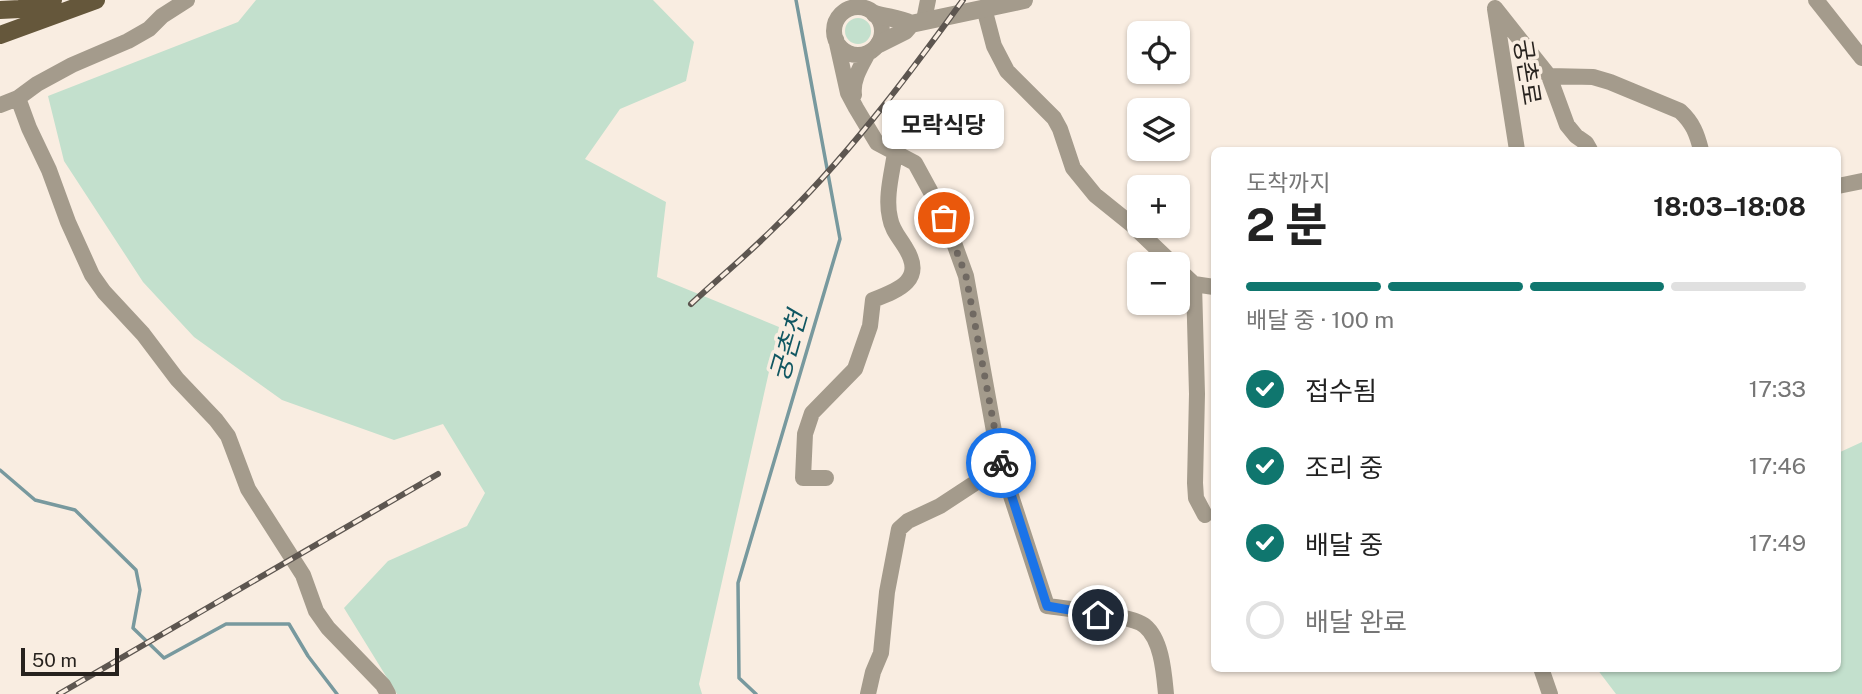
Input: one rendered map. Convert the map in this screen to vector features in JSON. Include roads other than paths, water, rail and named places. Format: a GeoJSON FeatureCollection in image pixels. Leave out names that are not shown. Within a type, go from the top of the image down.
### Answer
{"type":"FeatureCollection","features":[{"type":"Feature","properties":{"kind":"main road"},"geometry":{"type":"LineString","coordinates":[[0,10],[20,9],[53,0]]}},
{"type":"Feature","properties":{"kind":"main road"},"geometry":{"type":"LineString","coordinates":[[0,35],[96,0]]}},
{"type":"Feature","properties":{"kind":"street"},"geometry":{"type":"LineString","coordinates":[[0,105],[18,98],[37,83],[149,29],[162,16],[187,0]]}},
{"type":"Feature","properties":{"kind":"street"},"geometry":{"type":"LineString","coordinates":[[836,39],[840,46],[853,54],[874,48],[918,22],[928,0]]}},
{"type":"Feature","properties":{"kind":"street"},"geometry":{"type":"LineString","coordinates":[[836,22],[852,4],[888,19],[918,22],[1024,0]]}},
{"type":"Feature","properties":{"kind":"street"},"geometry":{"type":"LineString","coordinates":[[1816,0],[1862,58]]}},
{"type":"Feature","properties":{"kind":"street"},"geometry":{"type":"LineString","coordinates":[[832,1],[836,39],[848,93],[877,143],[915,163],[933,194],[957,249],[966,276],[1002,466],[1047,606],[1124,618],[1145,626],[1157,645],[1163,666],[1166,694]]}},
{"type":"Feature","properties":{"kind":"street"},"geometry":{"type":"LineString","coordinates":[[1494,4],[1549,76],[1567,125],[1587,147]]}},
{"type":"Feature","properties":{"kind":"street","name":"궁촌로"},"geometry":{"type":"LineString","coordinates":[[1494,4],[1517,147]]}},
{"type":"Feature","properties":{"kind":"street"},"geometry":{"type":"LineString","coordinates":[[984,8],[994,46],[1007,71],[1054,118],[1073,168],[1095,195],[1160,252]]}},
{"type":"Feature","properties":{"kind":"street"},"geometry":{"type":"LineString","coordinates":[[856,108],[853,88],[858,70],[874,48],[883,28],[876,13]]}},
{"type":"Feature","properties":{"kind":"street"},"geometry":{"type":"LineString","coordinates":[[1549,76],[1593,77],[1680,111],[1696,130],[1701,147]]}},
{"type":"Feature","properties":{"kind":"street"},"geometry":{"type":"LineString","coordinates":[[18,98],[92,275],[177,379],[228,436],[248,489],[303,576],[316,611],[328,628],[383,685],[388,694]]}},
{"type":"Feature","properties":{"kind":"street"},"geometry":{"type":"LineString","coordinates":[[826,478],[803,478],[805,434],[812,413],[855,369],[870,326],[873,300],[902,289],[909,281],[912,271],[911,258],[895,234],[889,217],[890,180],[895,153]]}},
{"type":"Feature","properties":{"kind":"street"},"geometry":{"type":"LineString","coordinates":[[1841,185],[1862,181]]}},
{"type":"Feature","properties":{"kind":"street"},"geometry":{"type":"LineString","coordinates":[[1190,280],[1194,284],[1211,287]]}},
{"type":"Feature","properties":{"kind":"street"},"geometry":{"type":"LineString","coordinates":[[1194,284],[1197,394],[1195,483],[1196,498],[1205,515]]}},
{"type":"Feature","properties":{"kind":"street"},"geometry":{"type":"LineString","coordinates":[[868,694],[881,653],[887,592],[899,529],[908,521],[940,506],[1002,466]]}},
{"type":"Feature","properties":{"kind":"street"},"geometry":{"type":"LineString","coordinates":[[1542,672],[1550,694]]}},
{"type":"Feature","properties":{"kind":"waterway","name":"궁촌천"},"geometry":{"type":"LineString","coordinates":[[756,694],[739,678],[738,583],[840,239],[796,0]]}},
{"type":"Feature","properties":{"kind":"waterway"},"geometry":{"type":"LineString","coordinates":[[0,470],[35,500],[75,510],[136,570],[140,590],[133,628],[164,658],[226,624],[289,624],[308,656],[337,694]]}},
{"type":"Feature","properties":{"kind":"railway"},"geometry":{"type":"LineString","coordinates":[[691,304],[763,239],[824,176],[896,90],[963,0]]}},
{"type":"Feature","properties":{"kind":"railway"},"geometry":{"type":"LineString","coordinates":[[59,694],[438,474]]}},
{"type":"Feature","properties":{"kind":"place","name":"모락식당"},"geometry":{"type":"Point","coordinates":[944,218]}}]}
